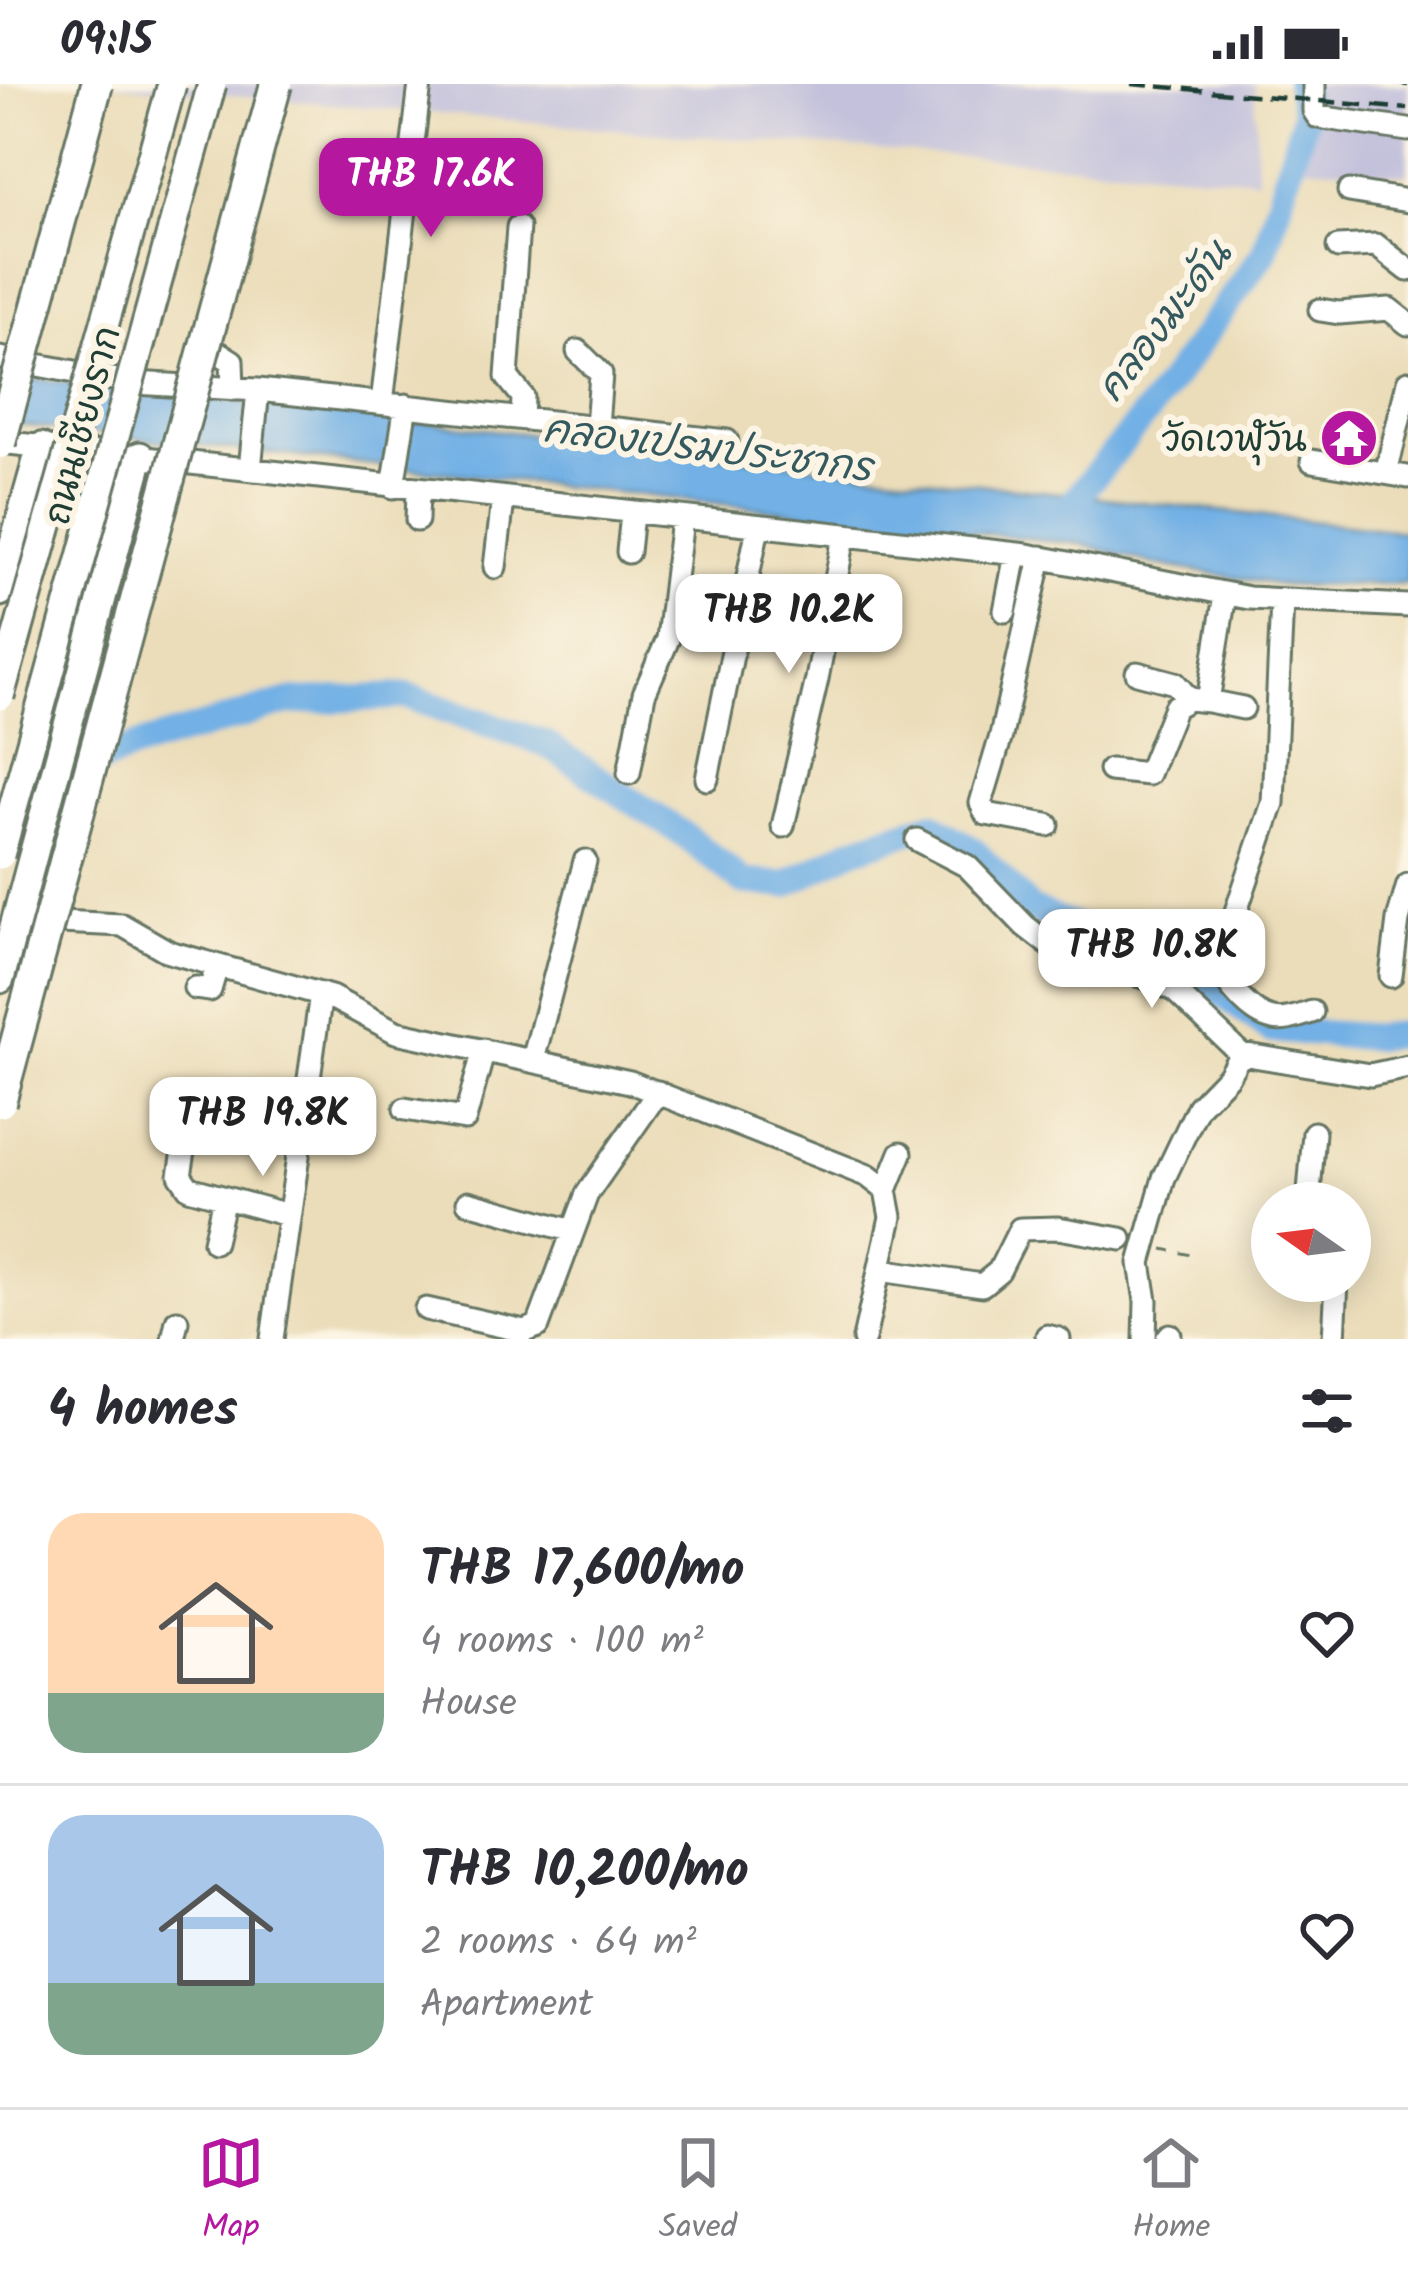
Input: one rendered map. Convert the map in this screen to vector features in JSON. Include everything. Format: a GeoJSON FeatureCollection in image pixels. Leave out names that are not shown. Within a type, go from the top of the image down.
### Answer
{"type":"FeatureCollection","features":[{"type":"Feature","properties":{"kind":"highway"},"geometry":{"type":"LineString","coordinates":[[0,443],[97,84]]}},
{"type":"Feature","properties":{"kind":"highway"},"geometry":{"type":"LineString","coordinates":[[0,1102],[276,84]]}},
{"type":"Feature","properties":{"kind":"main road","name":"ถนนเชียงราก"},"geometry":{"type":"LineString","coordinates":[[0,695],[172,84]]}},
{"type":"Feature","properties":{"kind":"main road","name":"ถนนเชียงราก"},"geometry":{"type":"LineString","coordinates":[[0,855],[212,84]]}},
{"type":"Feature","properties":{"kind":"main road"},"geometry":{"type":"LineString","coordinates":[[0,592],[41,447]]}},
{"type":"Feature","properties":{"kind":"main road"},"geometry":{"type":"LineString","coordinates":[[0,979],[140,456]]}},
{"type":"Feature","properties":{"kind":"street"},"geometry":{"type":"LineString","coordinates":[[382,403],[420,84]]}},
{"type":"Feature","properties":{"kind":"street"},"geometry":{"type":"LineString","coordinates":[[1314,84],[1318,117],[1408,130]]}},
{"type":"Feature","properties":{"kind":"street"},"geometry":{"type":"LineString","coordinates":[[1349,191],[1408,201]]}},
{"type":"Feature","properties":{"kind":"street"},"geometry":{"type":"LineString","coordinates":[[518,226],[507,377],[523,397],[522,418]]}},
{"type":"Feature","properties":{"kind":"street"},"geometry":{"type":"LineString","coordinates":[[1338,247],[1376,245],[1408,270]]}},
{"type":"Feature","properties":{"kind":"street"},"geometry":{"type":"LineString","coordinates":[[1320,310],[1333,314],[1389,309],[1408,324]]}},
{"type":"Feature","properties":{"kind":"street"},"geometry":{"type":"LineString","coordinates":[[215,351],[232,362],[233,389]]}},
{"type":"Feature","properties":{"kind":"street"},"geometry":{"type":"LineString","coordinates":[[578,351],[601,374],[597,426]]}},
{"type":"Feature","properties":{"kind":"street"},"geometry":{"type":"LineString","coordinates":[[0,358],[134,382],[382,403],[406,410],[727,441]]}},
{"type":"Feature","properties":{"kind":"street"},"geometry":{"type":"LineString","coordinates":[[1312,460],[1397,475],[1408,382]]}},
{"type":"Feature","properties":{"kind":"street"},"geometry":{"type":"LineString","coordinates":[[250,461],[257,395]]}},
{"type":"Feature","properties":{"kind":"street"},"geometry":{"type":"LineString","coordinates":[[394,480],[406,410]]}},
{"type":"Feature","properties":{"kind":"street"},"geometry":{"type":"LineString","coordinates":[[0,443],[250,461],[394,480],[418,490],[1041,557],[1225,595],[1408,606]]}},
{"type":"Feature","properties":{"kind":"street"},"geometry":{"type":"LineString","coordinates":[[417,520],[418,490]]}},
{"type":"Feature","properties":{"kind":"street"},"geometry":{"type":"LineString","coordinates":[[495,567],[503,500]]}},
{"type":"Feature","properties":{"kind":"street"},"geometry":{"type":"LineString","coordinates":[[628,552],[632,514]]}},
{"type":"Feature","properties":{"kind":"street"},"geometry":{"type":"LineString","coordinates":[[628,773],[644,694],[670,629],[682,520]]}},
{"type":"Feature","properties":{"kind":"street"},"geometry":{"type":"LineString","coordinates":[[707,779],[758,527]]}},
{"type":"Feature","properties":{"kind":"street"},"geometry":{"type":"LineString","coordinates":[[783,826],[844,536]]}},
{"type":"Feature","properties":{"kind":"street"},"geometry":{"type":"LineString","coordinates":[[1005,611],[1016,554]]}},
{"type":"Feature","properties":{"kind":"street"},"geometry":{"type":"LineString","coordinates":[[1041,557],[981,803],[986,814],[1048,825]]}},
{"type":"Feature","properties":{"kind":"street"},"geometry":{"type":"LineString","coordinates":[[1199,700],[1225,595]]}},
{"type":"Feature","properties":{"kind":"street"},"geometry":{"type":"LineString","coordinates":[[1282,600],[1273,803],[1218,964],[1239,997],[1266,1018],[1312,1012]]}},
{"type":"Feature","properties":{"kind":"street"},"geometry":{"type":"LineString","coordinates":[[1136,673],[1175,683],[1199,700]]}},
{"type":"Feature","properties":{"kind":"street"},"geometry":{"type":"LineString","coordinates":[[1110,770],[1151,772],[1175,706],[1199,700],[1243,708]]}},
{"type":"Feature","properties":{"kind":"street"},"geometry":{"type":"LineString","coordinates":[[917,840],[967,866],[1061,954],[1174,990],[1241,1054],[1370,1075],[1408,1066]]}},
{"type":"Feature","properties":{"kind":"street"},"geometry":{"type":"LineString","coordinates":[[533,1060],[585,862]]}},
{"type":"Feature","properties":{"kind":"street"},"geometry":{"type":"LineString","coordinates":[[1391,976],[1408,885]]}},
{"type":"Feature","properties":{"kind":"street"},"geometry":{"type":"LineString","coordinates":[[19,920],[122,925],[169,952],[321,994],[396,1032],[630,1082],[868,1176],[886,1190]]}},
{"type":"Feature","properties":{"kind":"street"},"geometry":{"type":"LineString","coordinates":[[195,988],[210,990],[218,966]]}},
{"type":"Feature","properties":{"kind":"street"},"geometry":{"type":"LineString","coordinates":[[272,1339],[321,994]]}},
{"type":"Feature","properties":{"kind":"street"},"geometry":{"type":"LineString","coordinates":[[1224,1036],[1239,997]]}},
{"type":"Feature","properties":{"kind":"street"},"geometry":{"type":"LineString","coordinates":[[405,1109],[465,1119],[484,1050]]}},
{"type":"Feature","properties":{"kind":"street"},"geometry":{"type":"LineString","coordinates":[[1145,1339],[1140,1263],[1164,1178],[1198,1107],[1228,1076],[1241,1054]]}},
{"type":"Feature","properties":{"kind":"street"},"geometry":{"type":"LineString","coordinates":[[426,1309],[532,1331],[542,1320],[572,1231],[601,1172],[658,1092]]}},
{"type":"Feature","properties":{"kind":"street"},"geometry":{"type":"LineString","coordinates":[[236,1114],[300,1126]]}},
{"type":"Feature","properties":{"kind":"street"},"geometry":{"type":"LineString","coordinates":[[1310,1182],[1314,1133]]}},
{"type":"Feature","properties":{"kind":"street"},"geometry":{"type":"LineString","coordinates":[[184,1151],[182,1182],[288,1215]]}},
{"type":"Feature","properties":{"kind":"street"},"geometry":{"type":"LineString","coordinates":[[864,1339],[891,1217],[886,1190],[901,1153]]}},
{"type":"Feature","properties":{"kind":"street"},"geometry":{"type":"LineString","coordinates":[[214,1242],[224,1198]]}},
{"type":"Feature","properties":{"kind":"street"},"geometry":{"type":"LineString","coordinates":[[468,1202],[572,1231]]}},
{"type":"Feature","properties":{"kind":"street"},"geometry":{"type":"LineString","coordinates":[[880,1270],[982,1285],[999,1271],[1020,1229],[1058,1228],[1121,1239]]}},
{"type":"Feature","properties":{"kind":"street"},"geometry":{"type":"LineString","coordinates":[[1334,1339],[1339,1302]]}},
{"type":"Feature","properties":{"kind":"path"},"geometry":{"type":"LineString","coordinates":[[1158,1248],[1191,1255]]}},
{"type":"Feature","properties":{"kind":"shaded area"},"geometry":{"type":"Polygon","coordinates":[[[107,84],[1255,84],[1257,179],[656,133],[107,84]]]}},
{"type":"Feature","properties":{"kind":"shaded area"},"geometry":{"type":"Polygon","coordinates":[[[1306,84],[1408,84],[1408,175],[1303,166],[1306,84]]]}},
{"type":"Feature","properties":{"kind":"water","name":"คลองเปรมประชากร"},"geometry":{"type":"Polygon","coordinates":[[[0,375],[1408,532],[1408,583],[1286,586],[1154,564],[1080,544],[0,423],[0,375]]]}},
{"type":"Feature","properties":{"kind":"waterway","name":"คลองมะดัน"},"geometry":{"type":"LineString","coordinates":[[1060,518],[1157,400],[1264,253],[1305,114],[1299,84]]}},
{"type":"Feature","properties":{"kind":"waterway"},"geometry":{"type":"LineString","coordinates":[[76,771],[136,747],[287,702],[406,696],[544,743],[684,835],[744,882],[785,885],[851,850],[931,824],[973,850],[1030,909],[1198,976],[1270,1030],[1372,1037],[1408,1034]]}},
{"type":"Feature","properties":{"kind":"railway"},"geometry":{"type":"LineString","coordinates":[[1131,84],[1408,109]]}},
{"type":"Feature","properties":{"kind":"railway"},"geometry":{"type":"LineString","coordinates":[[1400,84],[1408,85]]}},
{"type":"Feature","properties":{"kind":"place","name":"วัดเวฬุวัน"},"geometry":{"type":"Point","coordinates":[1349,438]}}]}
